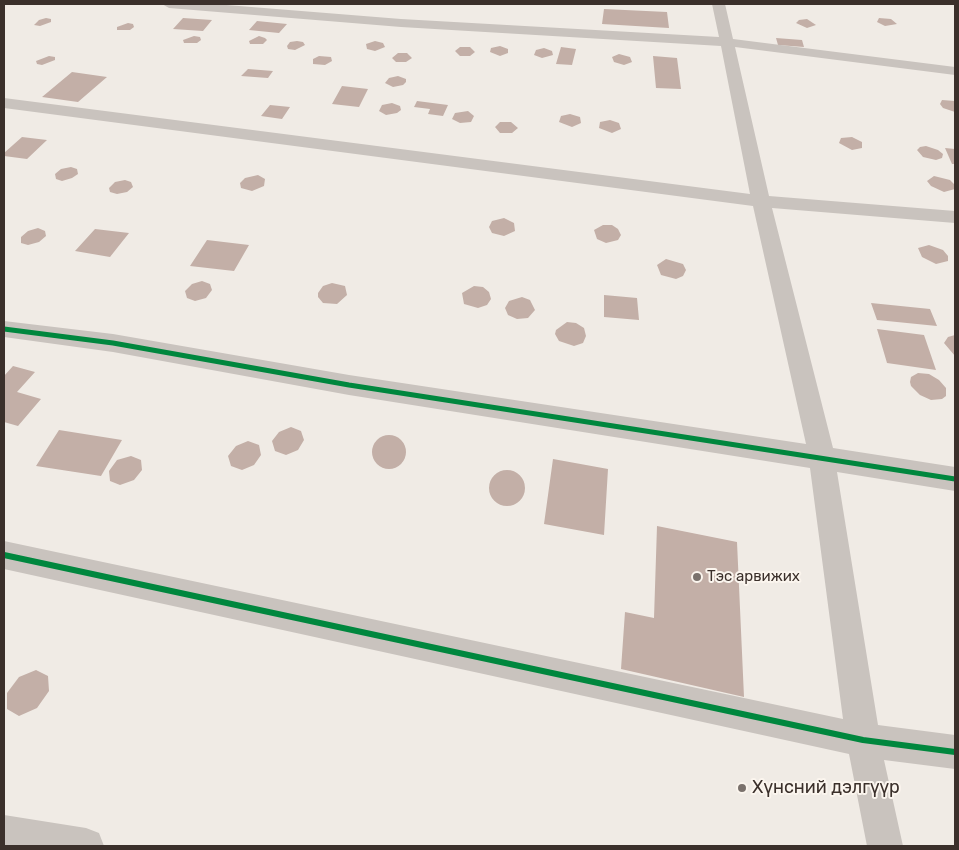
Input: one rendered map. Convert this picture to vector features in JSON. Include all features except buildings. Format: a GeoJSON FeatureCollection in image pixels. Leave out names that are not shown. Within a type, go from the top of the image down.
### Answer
{"type":"FeatureCollection","features":[{"type":"Feature","properties":{"kind":"street"},"geometry":{"type":"LineString","coordinates":[[169,4],[401,23],[727,42],[955,71]]}},
{"type":"Feature","properties":{"kind":"street"},"geometry":{"type":"LineString","coordinates":[[719,4],[761,201],[822,458],[863,740],[885,846]]}},
{"type":"Feature","properties":{"kind":"street"},"geometry":{"type":"LineString","coordinates":[[4,103],[761,201],[955,217]]}},
{"type":"Feature","properties":{"kind":"street"},"geometry":{"type":"LineString","coordinates":[[4,330],[113,343],[349,385],[955,479]]}},
{"type":"Feature","properties":{"kind":"street"},"geometry":{"type":"LineString","coordinates":[[4,555],[863,740],[955,752]]}},
{"type":"Feature","properties":{"kind":"street"},"geometry":{"type":"LineString","coordinates":[[4,833],[86,846]]}},
{"type":"Feature","properties":{"kind":"cycle path"},"geometry":{"type":"LineString","coordinates":[[4,329],[113,343],[349,385],[955,479]]}},
{"type":"Feature","properties":{"kind":"cycle path"},"geometry":{"type":"LineString","coordinates":[[4,555],[863,740],[955,752]]}},
{"type":"Feature","properties":{"kind":"place","name":"Тэс арвижих"},"geometry":{"type":"Point","coordinates":[697,577]}},
{"type":"Feature","properties":{"kind":"place","name":"Хүнсний дэлгүүр"},"geometry":{"type":"Point","coordinates":[742,788]}}]}
